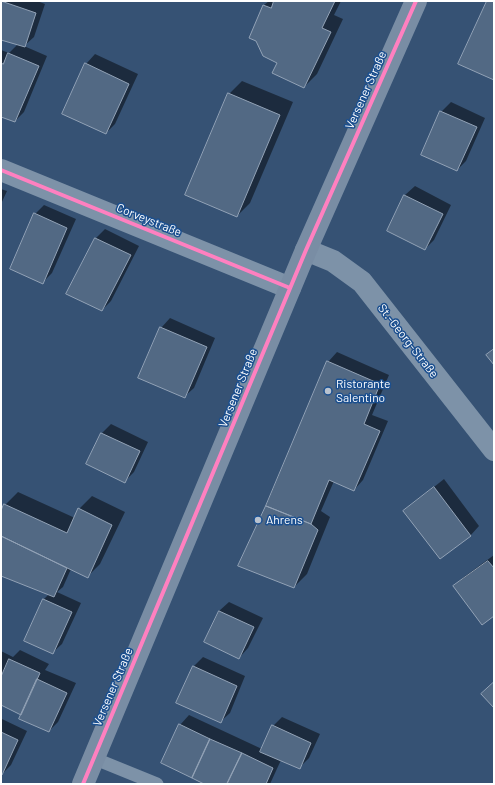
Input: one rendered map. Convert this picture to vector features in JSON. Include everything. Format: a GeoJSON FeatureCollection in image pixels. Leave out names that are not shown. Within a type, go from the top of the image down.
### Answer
{"type":"FeatureCollection","features":[{"type":"Feature","properties":{"kind":"street","name":"Versener Straße"},"geometry":{"type":"LineString","coordinates":[[83,784],[195,520],[306,250],[416,1]]}},
{"type":"Feature","properties":{"kind":"street","name":"Corveystraße"},"geometry":{"type":"LineString","coordinates":[[1,170],[290,288]]}},
{"type":"Feature","properties":{"kind":"street","name":"St.-Georg-Straße"},"geometry":{"type":"LineString","coordinates":[[306,250],[333,261],[362,282],[494,450]]}},
{"type":"Feature","properties":{"kind":"lane"},"geometry":{"type":"LineString","coordinates":[[93,758],[157,784]]}},
{"type":"Feature","properties":{"kind":"building"},"geometry":{"type":"Polygon","coordinates":[[[1,1],[36,13],[25,47],[1,40],[1,1]]]}},
{"type":"Feature","properties":{"kind":"building"},"geometry":{"type":"Polygon","coordinates":[[[274,1],[335,1],[322,28],[331,32],[304,88],[272,73],[277,63],[263,56],[256,41],[249,38],[263,5],[271,8],[274,1]]]}},
{"type":"Feature","properties":{"kind":"building"},"geometry":{"type":"Polygon","coordinates":[[[487,1],[494,1],[494,80],[458,64],[487,1]]]}},
{"type":"Feature","properties":{"kind":"building"},"geometry":{"type":"Polygon","coordinates":[[[8,53],[39,66],[15,122],[1,117],[1,63],[3,64],[8,53]]]}},
{"type":"Feature","properties":{"kind":"building"},"geometry":{"type":"Polygon","coordinates":[[[85,63],[129,84],[106,134],[62,114],[85,63]]]}},
{"type":"Feature","properties":{"kind":"building"},"geometry":{"type":"Polygon","coordinates":[[[228,93],[280,115],[237,217],[185,195],[228,93]]]}},
{"type":"Feature","properties":{"kind":"building"},"geometry":{"type":"Polygon","coordinates":[[[440,111],[477,127],[457,171],[421,155],[440,111]]]}},
{"type":"Feature","properties":{"kind":"building"},"geometry":{"type":"Polygon","coordinates":[[[404,195],[443,214],[425,250],[387,231],[404,195]]]}},
{"type":"Feature","properties":{"kind":"building"},"geometry":{"type":"Polygon","coordinates":[[[34,213],[67,228],[43,284],[10,269],[34,213]]]}},
{"type":"Feature","properties":{"kind":"building"},"geometry":{"type":"Polygon","coordinates":[[[95,238],[131,255],[102,311],[66,294],[95,238]]]}},
{"type":"Feature","properties":{"kind":"building"},"geometry":{"type":"Polygon","coordinates":[[[160,327],[207,347],[185,398],[138,378],[160,327]]]}},
{"type":"Feature","properties":{"kind":"building"},"geometry":{"type":"Polygon","coordinates":[[[494,349],[494,365],[486,355],[494,349]]]}},
{"type":"Feature","properties":{"kind":"building"},"geometry":{"type":"Polygon","coordinates":[[[327,361],[380,384],[364,424],[380,431],[354,491],[329,480],[311,524],[266,506],[327,361]]]}},
{"type":"Feature","properties":{"kind":"building"},"geometry":{"type":"Polygon","coordinates":[[[101,433],[140,451],[125,483],[86,464],[101,433]]]}},
{"type":"Feature","properties":{"kind":"building"},"geometry":{"type":"Polygon","coordinates":[[[434,487],[471,536],[440,559],[403,511],[434,487]]]}},
{"type":"Feature","properties":{"kind":"building"},"geometry":{"type":"Polygon","coordinates":[[[4,504],[67,533],[78,508],[112,525],[88,578],[1,536],[1,511],[4,504]]]}},
{"type":"Feature","properties":{"kind":"building"},"geometry":{"type":"Polygon","coordinates":[[[266,506],[311,524],[318,530],[294,588],[238,566],[266,506]]]}},
{"type":"Feature","properties":{"kind":"building"},"geometry":{"type":"Polygon","coordinates":[[[1,536],[67,568],[54,597],[1,576],[1,536]]]}},
{"type":"Feature","properties":{"kind":"building"},"geometry":{"type":"Polygon","coordinates":[[[488,561],[494,568],[494,616],[482,625],[453,586],[488,561]]]}},
{"type":"Feature","properties":{"kind":"building"},"geometry":{"type":"Polygon","coordinates":[[[43,599],[72,612],[53,654],[24,641],[43,599]]]}},
{"type":"Feature","properties":{"kind":"building"},"geometry":{"type":"Polygon","coordinates":[[[219,611],[254,627],[239,659],[204,642],[219,611]]]}},
{"type":"Feature","properties":{"kind":"building"},"geometry":{"type":"Polygon","coordinates":[[[9,659],[40,673],[21,715],[1,705],[1,677],[9,659]]]}},
{"type":"Feature","properties":{"kind":"building"},"geometry":{"type":"Polygon","coordinates":[[[193,666],[237,686],[221,723],[176,703],[193,666]]]}},
{"type":"Feature","properties":{"kind":"building"},"geometry":{"type":"Polygon","coordinates":[[[37,679],[67,693],[49,732],[19,719],[37,679]]]}},
{"type":"Feature","properties":{"kind":"building"},"geometry":{"type":"Polygon","coordinates":[[[494,682],[494,708],[481,694],[494,682]]]}},
{"type":"Feature","properties":{"kind":"building"},"geometry":{"type":"Polygon","coordinates":[[[179,724],[210,739],[192,778],[161,763],[179,724]]]}},
{"type":"Feature","properties":{"kind":"building"},"geometry":{"type":"Polygon","coordinates":[[[272,725],[311,743],[300,769],[260,752],[272,725]]]}},
{"type":"Feature","properties":{"kind":"building"},"geometry":{"type":"Polygon","coordinates":[[[1,732],[18,740],[2,775],[1,775],[1,732]]]}},
{"type":"Feature","properties":{"kind":"building"},"geometry":{"type":"Polygon","coordinates":[[[210,739],[242,753],[227,784],[204,784],[192,778],[210,739]]]}},
{"type":"Feature","properties":{"kind":"building"},"geometry":{"type":"Polygon","coordinates":[[[242,753],[273,768],[266,784],[227,784],[242,753]]]}},
{"type":"Feature","properties":{"kind":"cycle path"},"geometry":{"type":"LineString","coordinates":[[83,784],[306,250],[416,1]]}},
{"type":"Feature","properties":{"kind":"cycle path"},"geometry":{"type":"LineString","coordinates":[[1,170],[290,288]]}},
{"type":"Feature","properties":{"kind":"place","name":"Ristorante Salentino"},"geometry":{"type":"Point","coordinates":[328,391]}},
{"type":"Feature","properties":{"kind":"place","name":"Ahrens"},"geometry":{"type":"Point","coordinates":[258,520]}}]}
